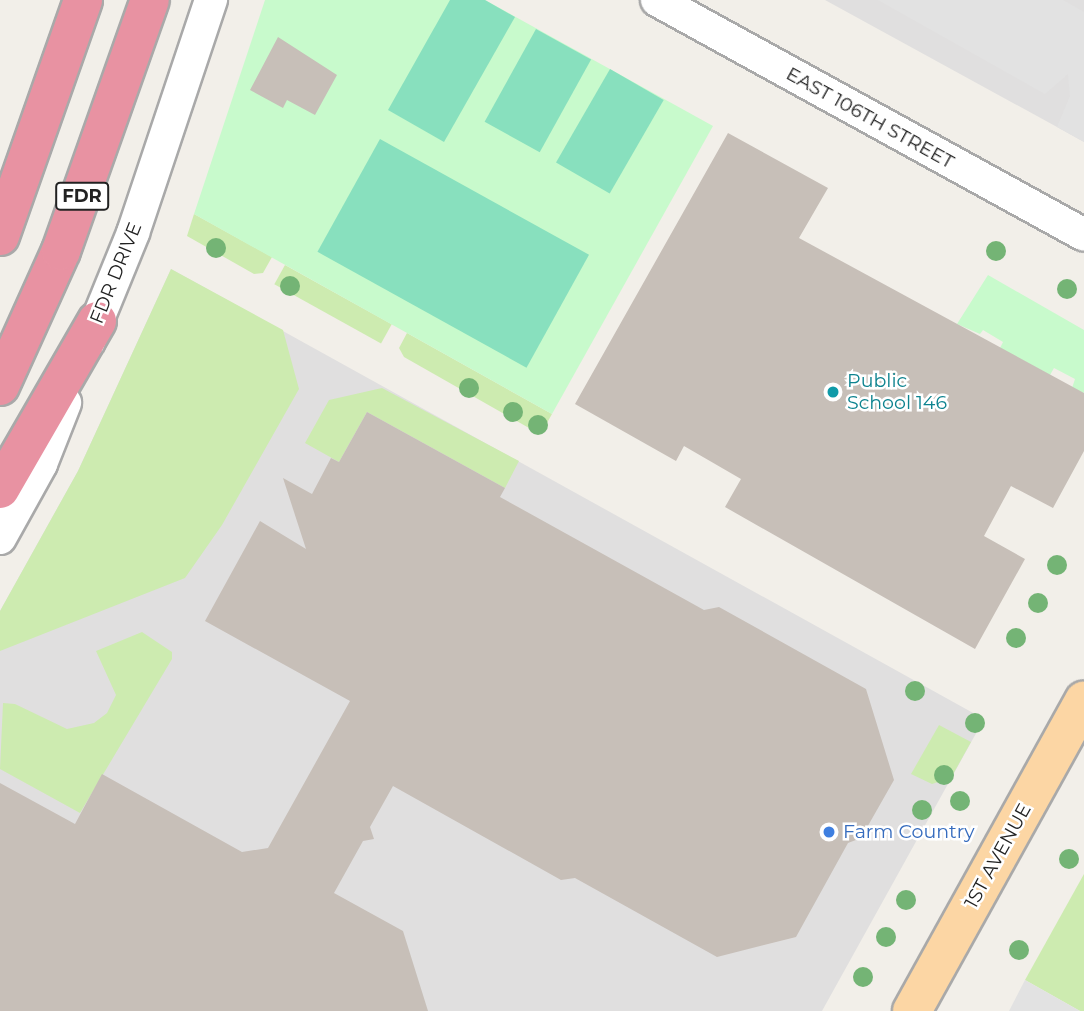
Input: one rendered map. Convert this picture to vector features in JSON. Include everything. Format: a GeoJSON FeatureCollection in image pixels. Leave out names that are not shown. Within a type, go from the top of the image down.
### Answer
{"type":"FeatureCollection","features":[{"type":"Feature","properties":{"kind":"highway"},"geometry":{"type":"LineString","coordinates":[[0,236],[83,0]]}},
{"type":"Feature","properties":{"kind":"highway","name":"FDR"},"geometry":{"type":"LineString","coordinates":[[0,386],[66,239],[150,0]]}},
{"type":"Feature","properties":{"kind":"highway"},"geometry":{"type":"LineString","coordinates":[[0,489],[97,321]]}},
{"type":"Feature","properties":{"kind":"main road","name":"1ST AVENUE"},"geometry":{"type":"LineString","coordinates":[[912,1011],[1084,701]]}},
{"type":"Feature","properties":{"kind":"street","name":"FDR DRIVE"},"geometry":{"type":"LineString","coordinates":[[0,538],[41,464],[133,233],[211,0]]}},
{"type":"Feature","properties":{"kind":"street","name":"EAST 106TH STREET"},"geometry":{"type":"LineString","coordinates":[[657,0],[1084,235]]}},
{"type":"Feature","properties":{"kind":"shaded area"},"geometry":{"type":"Polygon","coordinates":[[[825,0],[1084,0],[1084,142],[1057,127],[825,0]]]}},
{"type":"Feature","properties":{"kind":"shaded area"},"geometry":{"type":"Polygon","coordinates":[[[878,0],[1063,0],[1084,12],[1084,142],[1057,127],[1070,96],[1068,74],[1045,94],[878,0]]]}},
{"type":"Feature","properties":{"kind":"shaded area"},"geometry":{"type":"Polygon","coordinates":[[[171,269],[984,719],[822,1011],[0,1011],[0,611],[78,471],[171,269]]]}},
{"type":"Feature","properties":{"kind":"shaded area"},"geometry":{"type":"Polygon","coordinates":[[[1025,980],[1080,1011],[1009,1011],[1025,980]]]}},
{"type":"Feature","properties":{"kind":"green space"},"geometry":{"type":"Polygon","coordinates":[[[265,0],[485,0],[713,126],[552,414],[194,214],[265,0]]]}},
{"type":"Feature","properties":{"kind":"green space"},"geometry":{"type":"Polygon","coordinates":[[[450,0],[485,0],[515,17],[444,142],[388,110],[450,0]]]}},
{"type":"Feature","properties":{"kind":"green space"},"geometry":{"type":"Polygon","coordinates":[[[536,29],[591,60],[540,152],[485,122],[536,29]]]}},
{"type":"Feature","properties":{"kind":"green space"},"geometry":{"type":"Polygon","coordinates":[[[610,69],[664,100],[610,194],[556,163],[610,69]]]}},
{"type":"Feature","properties":{"kind":"green space"},"geometry":{"type":"Polygon","coordinates":[[[380,139],[589,255],[526,368],[317,252],[380,139]]]}},
{"type":"Feature","properties":{"kind":"green space"},"geometry":{"type":"Polygon","coordinates":[[[194,214],[272,257],[263,273],[254,274],[187,236],[194,214]]]}},
{"type":"Feature","properties":{"kind":"green space"},"geometry":{"type":"Polygon","coordinates":[[[285,265],[392,324],[381,343],[274,284],[285,265]]]}},
{"type":"Feature","properties":{"kind":"green space"},"geometry":{"type":"Polygon","coordinates":[[[171,269],[283,330],[299,389],[222,525],[185,578],[0,651],[0,611],[78,471],[171,269]]]}},
{"type":"Feature","properties":{"kind":"green space"},"geometry":{"type":"Polygon","coordinates":[[[988,275],[1084,330],[1084,393],[1072,388],[1075,379],[1054,368],[1050,375],[1000,348],[1003,342],[983,330],[980,334],[957,324],[988,275]]]}},
{"type":"Feature","properties":{"kind":"green space"},"geometry":{"type":"Polygon","coordinates":[[[407,333],[552,414],[543,430],[536,432],[404,357],[399,348],[407,333]]]}},
{"type":"Feature","properties":{"kind":"green space"},"geometry":{"type":"Polygon","coordinates":[[[382,388],[519,461],[505,488],[367,412],[339,462],[305,443],[329,400],[382,388]]]}},
{"type":"Feature","properties":{"kind":"green space"},"geometry":{"type":"Polygon","coordinates":[[[142,632],[172,652],[172,659],[80,813],[0,769],[3,703],[15,704],[67,729],[94,723],[107,713],[116,695],[96,651],[142,632]]]}},
{"type":"Feature","properties":{"kind":"green space"},"geometry":{"type":"Polygon","coordinates":[[[939,725],[971,742],[951,778],[932,784],[911,774],[939,725]]]}},
{"type":"Feature","properties":{"kind":"green space"},"geometry":{"type":"Polygon","coordinates":[[[1084,874],[1084,1011],[1080,1011],[1025,980],[1084,874]]]}},
{"type":"Feature","properties":{"kind":"building"},"geometry":{"type":"Polygon","coordinates":[[[278,37],[337,75],[315,115],[287,100],[283,108],[250,90],[278,37]]]}},
{"type":"Feature","properties":{"kind":"building","name":"Public School 146"},"geometry":{"type":"Polygon","coordinates":[[[728,133],[828,188],[799,238],[1084,393],[1084,451],[1053,508],[1011,486],[984,536],[1025,559],[975,649],[725,507],[741,479],[684,446],[676,461],[575,404],[728,133]]]}},
{"type":"Feature","properties":{"kind":"building"},"geometry":{"type":"Polygon","coordinates":[[[367,412],[505,488],[500,497],[704,610],[719,607],[866,689],[894,780],[861,838],[848,843],[796,937],[717,957],[575,878],[561,880],[393,786],[370,827],[374,839],[363,841],[334,893],[403,931],[428,1011],[0,1011],[0,783],[75,824],[102,774],[242,852],[268,848],[350,701],[205,621],[260,521],[306,549],[283,478],[312,494],[331,458],[339,462],[367,412]]]}},
{"type":"Feature","properties":{"kind":"place","name":"Public School 146"},"geometry":{"type":"Point","coordinates":[833,392]}},
{"type":"Feature","properties":{"kind":"place","name":"Farm Country"},"geometry":{"type":"Point","coordinates":[829,832]}}]}
